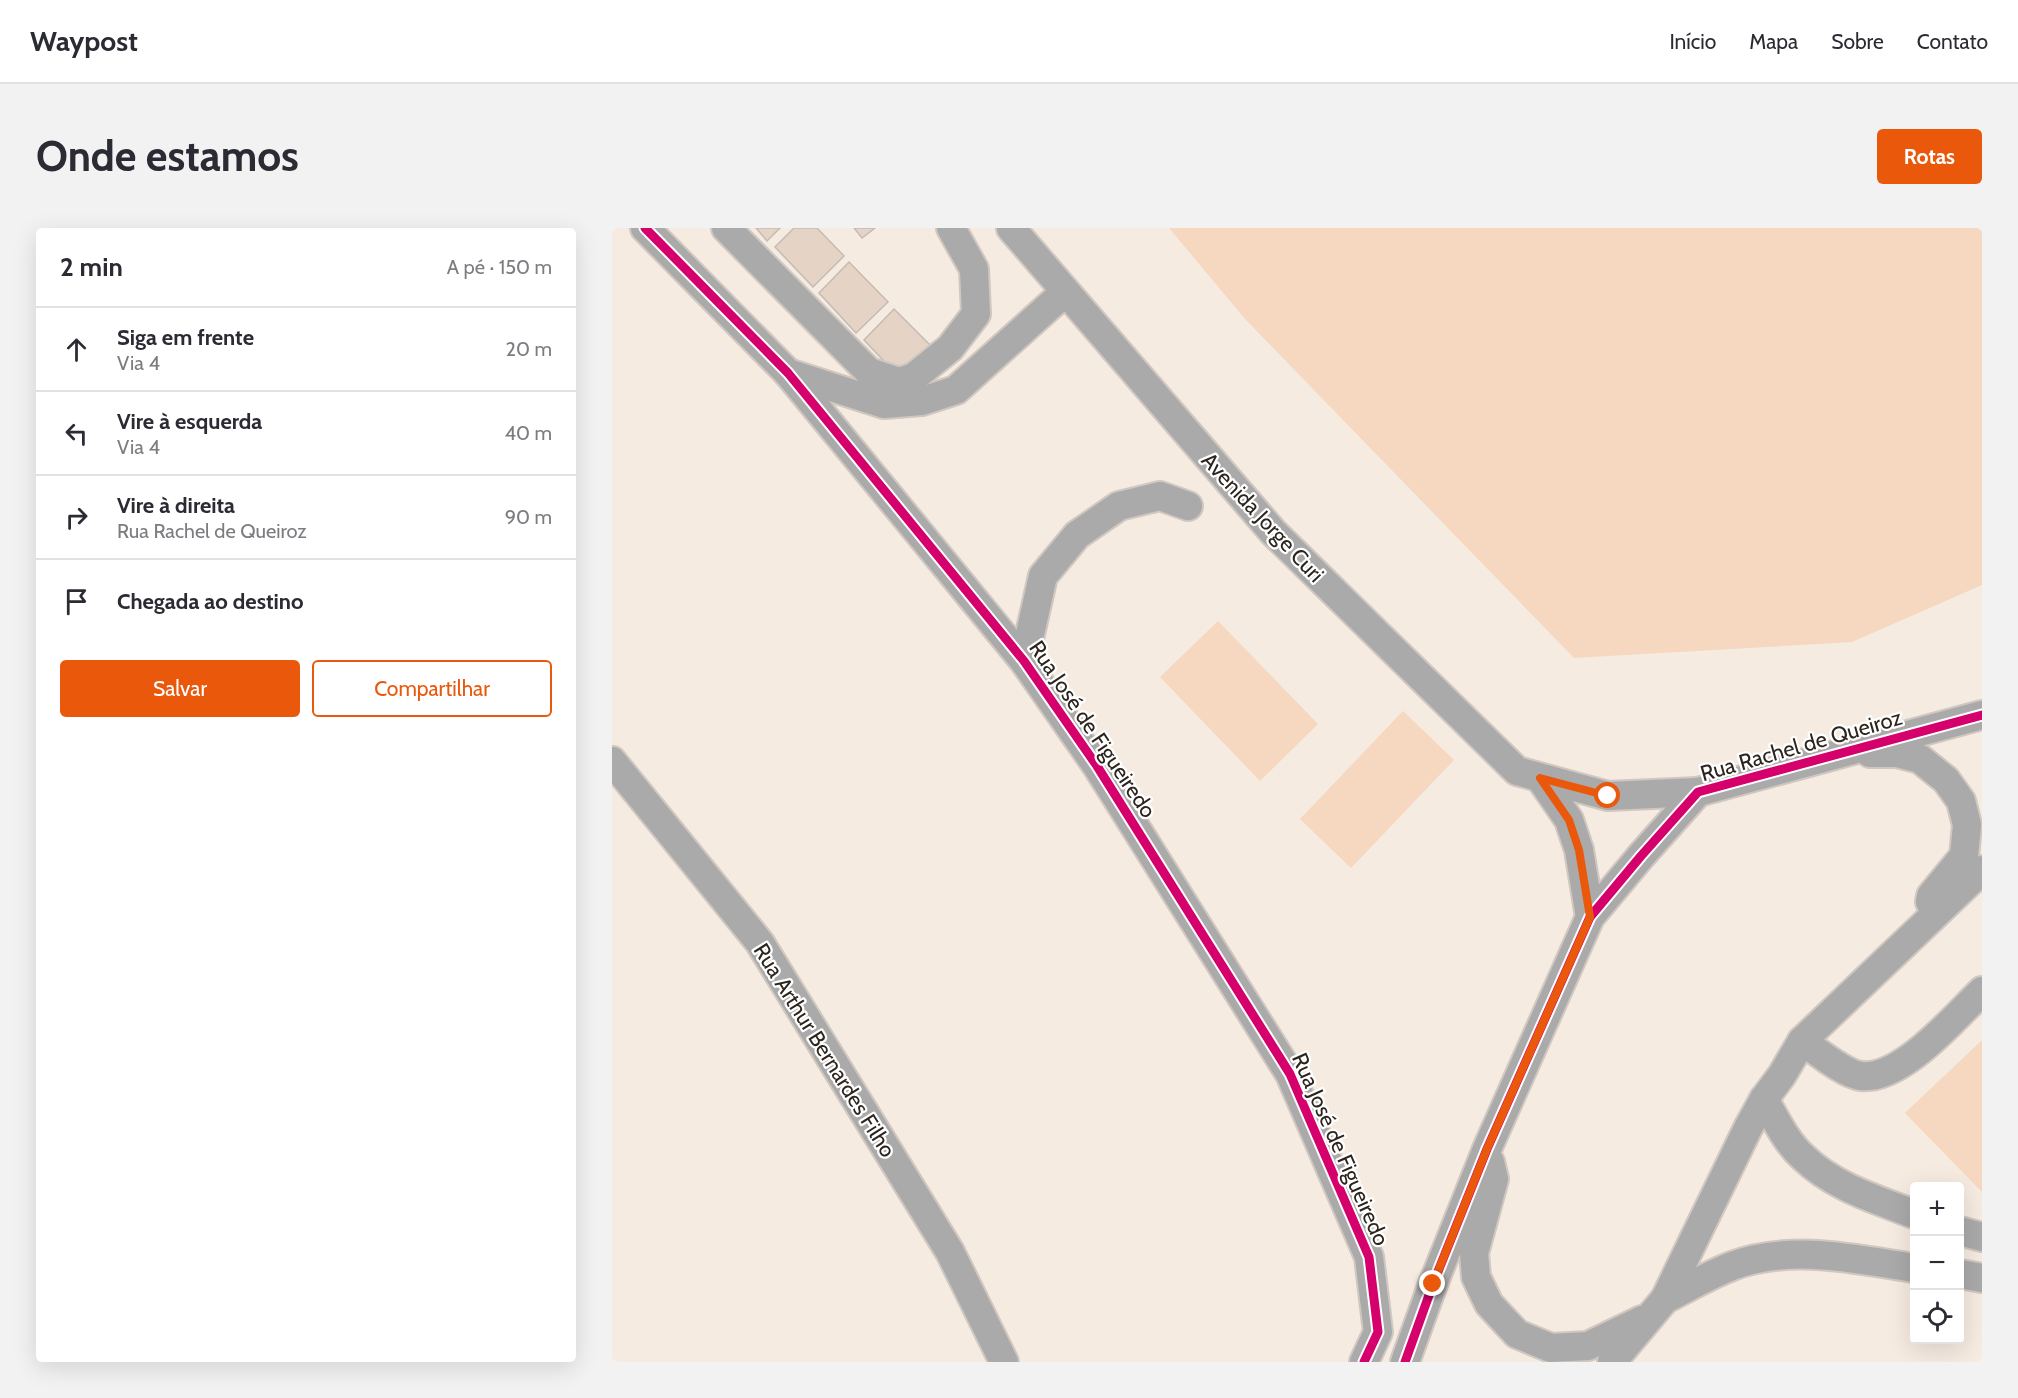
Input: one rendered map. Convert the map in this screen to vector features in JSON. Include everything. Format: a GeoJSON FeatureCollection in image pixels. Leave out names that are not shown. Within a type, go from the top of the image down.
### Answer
{"type":"FeatureCollection","features":[{"type":"Feature","properties":{"kind":"street","name":"Rua José de Figueiredo"},"geometry":{"type":"LineString","coordinates":[[645,228],[788,373],[1024,661],[1097,766],[1290,1074],[1369,1257],[1377,1332],[1364,1362]]}},
{"type":"Feature","properties":{"kind":"street"},"geometry":{"type":"LineString","coordinates":[[726,228],[869,372],[899,382],[914,377],[950,348],[976,314],[974,269],[951,228]]}},
{"type":"Feature","properties":{"kind":"street","name":"Avenida Jorge Curi"},"geometry":{"type":"LineString","coordinates":[[1011,228],[1273,532],[1517,771],[1608,796],[1698,792]]}},
{"type":"Feature","properties":{"kind":"street"},"geometry":{"type":"LineString","coordinates":[[788,373],[884,404],[922,401],[956,390],[1065,292]]}},
{"type":"Feature","properties":{"kind":"street"},"geometry":{"type":"LineString","coordinates":[[1024,661],[1043,576],[1077,535],[1119,506],[1160,496],[1188,506]]}},
{"type":"Feature","properties":{"kind":"street","name":"Rua Rachel de Queiroz"},"geometry":{"type":"LineString","coordinates":[[1405,1362],[1433,1284],[1487,1149],[1590,917],[1698,792],[1982,715]]}},
{"type":"Feature","properties":{"kind":"street"},"geometry":{"type":"LineString","coordinates":[[1842,753],[1897,753],[1920,759],[1946,780],[1961,801],[1967,825],[1964,856],[1931,896],[1929,922]]}},
{"type":"Feature","properties":{"kind":"street","name":"Rua Arthur Bernardes Filho"},"geometry":{"type":"LineString","coordinates":[[612,761],[760,943],[950,1252],[1004,1362]]}},
{"type":"Feature","properties":{"kind":"street"},"geometry":{"type":"LineString","coordinates":[[1540,778],[1569,820],[1579,850],[1590,917]]}},
{"type":"Feature","properties":{"kind":"street"},"geometry":{"type":"LineString","coordinates":[[1612,1362],[1659,1307],[1748,1128],[1802,1041],[1982,870]]}},
{"type":"Feature","properties":{"kind":"street"},"geometry":{"type":"LineString","coordinates":[[1802,1041],[1842,1068],[1861,1076],[1883,1074],[1921,1050],[1982,991]]}},
{"type":"Feature","properties":{"kind":"street"},"geometry":{"type":"LineString","coordinates":[[1764,1099],[1783,1131],[1802,1156],[1832,1178],[1860,1194],[1910,1213]]}},
{"type":"Feature","properties":{"kind":"street"},"geometry":{"type":"LineString","coordinates":[[1487,1149],[1494,1179],[1474,1252],[1476,1277],[1489,1304],[1516,1334],[1551,1348],[1588,1346],[1732,1266],[1772,1256],[1816,1254],[1910,1267]]}},
{"type":"Feature","properties":{"kind":"street"},"geometry":{"type":"LineString","coordinates":[[1964,1232],[1982,1237]]}},
{"type":"Feature","properties":{"kind":"street"},"geometry":{"type":"LineString","coordinates":[[1964,1275],[1982,1278]]}},
{"type":"Feature","properties":{"kind":"shaded area"},"geometry":{"type":"Polygon","coordinates":[[[1169,228],[1982,228],[1982,585],[1852,642],[1574,658],[1245,319],[1169,228]]]}},
{"type":"Feature","properties":{"kind":"shaded area"},"geometry":{"type":"Polygon","coordinates":[[[1218,621],[1318,724],[1260,781],[1160,677],[1218,621]]]}},
{"type":"Feature","properties":{"kind":"shaded area"},"geometry":{"type":"Polygon","coordinates":[[[1403,711],[1454,760],[1351,868],[1300,819],[1403,711]]]}},
{"type":"Feature","properties":{"kind":"shaded area"},"geometry":{"type":"Polygon","coordinates":[[[1982,1040],[1982,1192],[1905,1113],[1982,1040]]]}},
{"type":"Feature","properties":{"kind":"building"},"geometry":{"type":"Polygon","coordinates":[[[756,228],[780,228],[767,241],[756,228]]]}},
{"type":"Feature","properties":{"kind":"building"},"geometry":{"type":"Polygon","coordinates":[[[794,228],[817,228],[844,256],[813,287],[775,247],[794,228]]]}},
{"type":"Feature","properties":{"kind":"building"},"geometry":{"type":"Polygon","coordinates":[[[854,228],[875,228],[862,238],[854,228]]]}},
{"type":"Feature","properties":{"kind":"building"},"geometry":{"type":"Polygon","coordinates":[[[849,262],[888,302],[856,333],[819,293],[849,262]]]}},
{"type":"Feature","properties":{"kind":"building"},"geometry":{"type":"Polygon","coordinates":[[[894,309],[933,348],[901,379],[864,340],[894,309]]]}},
{"type":"Feature","properties":{"kind":"cycle path"},"geometry":{"type":"LineString","coordinates":[[645,228],[788,373],[1024,661],[1097,766],[1290,1074],[1369,1257],[1378,1332],[1364,1362]]}},
{"type":"Feature","properties":{"kind":"cycle path"},"geometry":{"type":"LineString","coordinates":[[1405,1362],[1433,1284],[1487,1149],[1590,917],[1698,792],[1982,715]]}},
{"type":"Feature","properties":{"kind":"route"},"geometry":{"type":"LineString","coordinates":[[1433,1284],[1487,1149],[1590,917],[1579,850],[1569,820],[1540,778],[1608,796]]}}]}
